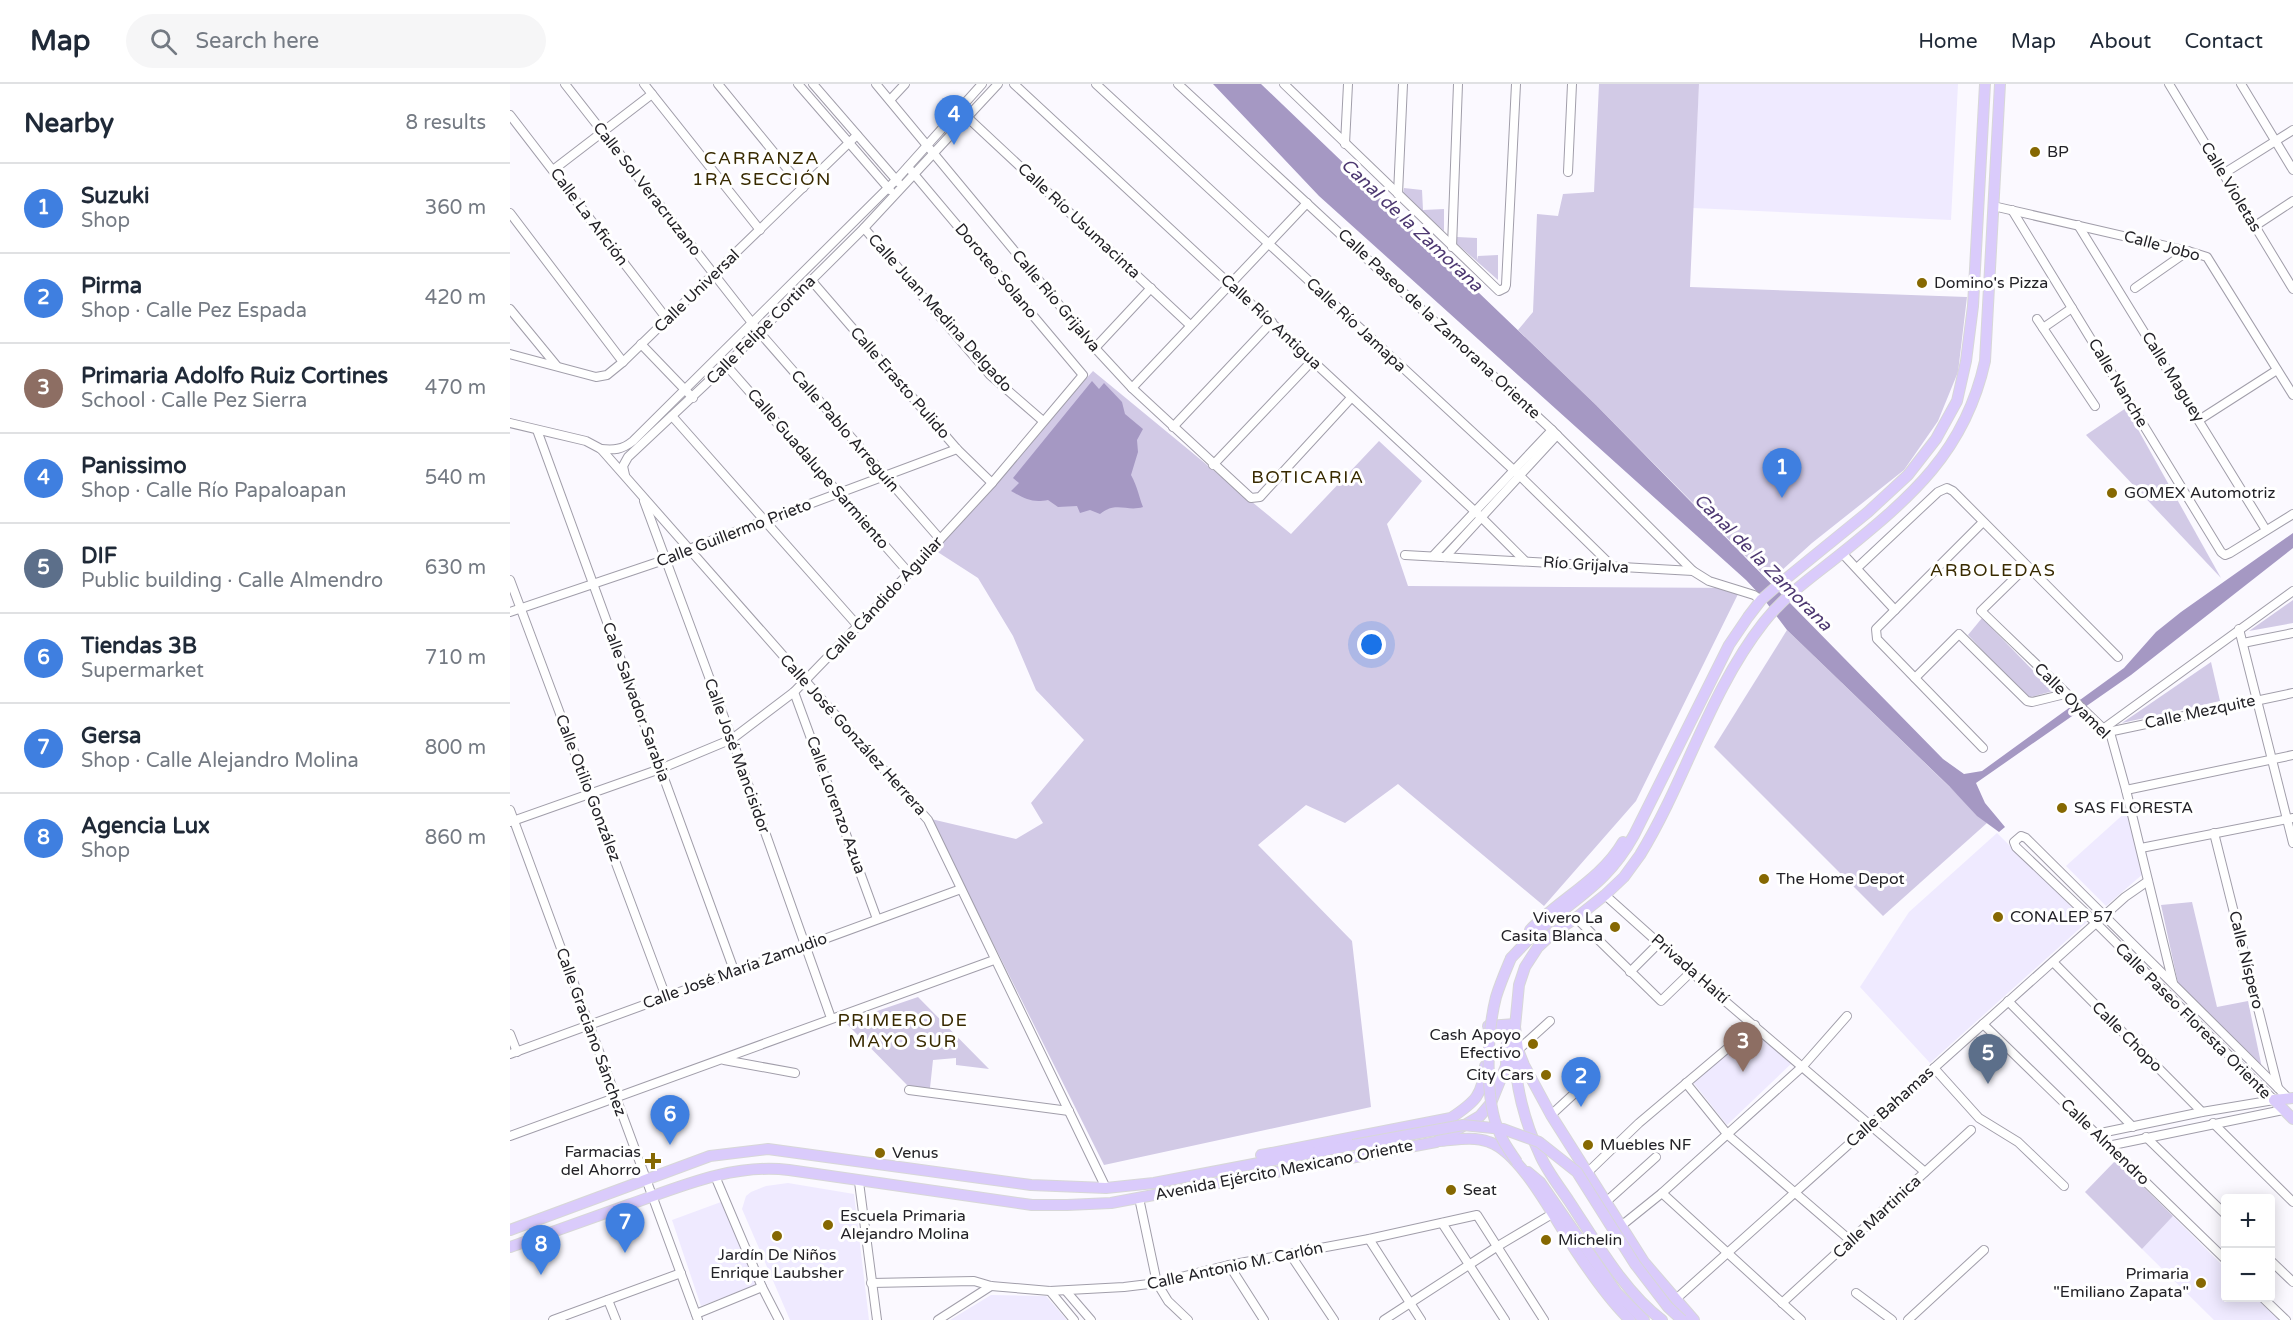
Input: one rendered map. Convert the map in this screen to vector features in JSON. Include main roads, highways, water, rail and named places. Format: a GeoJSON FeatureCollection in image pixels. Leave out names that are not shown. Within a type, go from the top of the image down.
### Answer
{"type":"FeatureCollection","features":[{"type":"Feature","properties":{"kind":"main road"},"geometry":{"type":"LineString","coordinates":[[1628,1319],[1578,1254],[1500,1134],[1494,1119],[1489,1074],[1496,997],[1511,958],[1536,932],[1584,896],[1612,870],[1652,801],[1729,645],[1761,600],[1908,476],[1930,448],[1957,401],[1966,361],[1972,306],[1985,84]]}},
{"type":"Feature","properties":{"kind":"main road","name":"Avenida Ejército Mexicano Oriente"},"geometry":{"type":"LineString","coordinates":[[510,1247],[653,1196],[715,1176],[746,1169],[770,1168],[1032,1205],[1111,1203],[1436,1142],[1480,1116],[1491,1103],[1506,1066],[1507,1039],[1515,1025],[1519,986],[1525,967],[1546,940],[1605,895],[1624,877],[1649,842],[1689,756],[1742,652],[1789,594],[1842,553],[1924,481],[1941,462],[1969,413],[1985,361],[2001,84]]}},
{"type":"Feature","properties":{"kind":"main road"},"geometry":{"type":"LineString","coordinates":[[1515,1025],[1488,1026],[1491,1004],[1510,953],[1540,919],[1600,871],[1618,850],[1642,808],[1652,801]]}},
{"type":"Feature","properties":{"kind":"main road"},"geometry":{"type":"LineString","coordinates":[[1515,1025],[1518,1050],[1551,1115],[1644,1262],[1694,1320]]}},
{"type":"Feature","properties":{"kind":"main road"},"geometry":{"type":"LineString","coordinates":[[1515,1025],[1515,1068],[1527,1120],[1540,1156],[1630,1290],[1662,1320]]}},
{"type":"Feature","properties":{"kind":"main road","name":"Avenida Ejército Mexicano Oriente"},"geometry":{"type":"LineString","coordinates":[[1154,1182],[1163,1176],[1451,1118],[1470,1106],[1484,1083],[1488,1026]]}},
{"type":"Feature","properties":{"kind":"main road","name":"Calle Paseo Floresta Oriente"},"geometry":{"type":"LineString","coordinates":[[2274,1100],[2290,1103],[2293,1119]]}},
{"type":"Feature","properties":{"kind":"main road","name":"Avenida Ejército Mexicano Oriente"},"geometry":{"type":"LineString","coordinates":[[510,1230],[710,1156],[768,1149],[1031,1185],[1106,1188],[1154,1182],[1463,1125],[1503,1129],[1539,1142],[1577,1172],[1635,1264],[1668,1306],[1683,1320]]}},
{"type":"Feature","properties":{"kind":"main road"},"geometry":{"type":"LineString","coordinates":[[1436,1142],[1465,1138],[1488,1141],[1503,1149],[1540,1182],[1617,1293],[1644,1320]]}},
{"type":"Feature","properties":{"kind":"main road"},"geometry":{"type":"LineString","coordinates":[[1554,1178],[1580,1162]]}},
{"type":"Feature","properties":{"kind":"place","name":"Panissimo"},"geometry":{"type":"Point","coordinates":[954,145]}},
{"type":"Feature","properties":{"kind":"place","name":"BP"},"geometry":{"type":"Point","coordinates":[2035,152]}},
{"type":"Feature","properties":{"kind":"place","name":"Domino's Pizza"},"geometry":{"type":"Point","coordinates":[1922,283]}},
{"type":"Feature","properties":{"kind":"place","name":"GOMEX Automotriz"},"geometry":{"type":"Point","coordinates":[2112,493]}},
{"type":"Feature","properties":{"kind":"place","name":"Suzuki"},"geometry":{"type":"Point","coordinates":[1782,498]}},
{"type":"Feature","properties":{"kind":"place","name":"SAS FLORESTA"},"geometry":{"type":"Point","coordinates":[2062,808]}},
{"type":"Feature","properties":{"kind":"place","name":"The Home Depot"},"geometry":{"type":"Point","coordinates":[1764,879]}},
{"type":"Feature","properties":{"kind":"place","name":"CONALEP 57"},"geometry":{"type":"Point","coordinates":[1998,917]}},
{"type":"Feature","properties":{"kind":"place","name":"Vivero La Casita Blanca"},"geometry":{"type":"Point","coordinates":[1615,927]}},
{"type":"Feature","properties":{"kind":"place","name":"Cash Apoyo Efectivo"},"geometry":{"type":"Point","coordinates":[1533,1044]}},
{"type":"Feature","properties":{"kind":"place","name":"Primaria Adolfo Ruiz Cortines"},"geometry":{"type":"Point","coordinates":[1743,1072]}},
{"type":"Feature","properties":{"kind":"place","name":"City Cars"},"geometry":{"type":"Point","coordinates":[1546,1075]}},
{"type":"Feature","properties":{"kind":"place","name":"DIF"},"geometry":{"type":"Point","coordinates":[1988,1084]}},
{"type":"Feature","properties":{"kind":"place","name":"Pirma"},"geometry":{"type":"Point","coordinates":[1581,1107]}},
{"type":"Feature","properties":{"kind":"place","name":"Tiendas 3B"},"geometry":{"type":"Point","coordinates":[670,1145]}},
{"type":"Feature","properties":{"kind":"place","name":"Muebles NF"},"geometry":{"type":"Point","coordinates":[1588,1145]}},
{"type":"Feature","properties":{"kind":"place","name":"Venus"},"geometry":{"type":"Point","coordinates":[880,1153]}},
{"type":"Feature","properties":{"kind":"place","name":"Farmacias del Ahorro"},"geometry":{"type":"Point","coordinates":[653,1161]}},
{"type":"Feature","properties":{"kind":"place","name":"Seat"},"geometry":{"type":"Point","coordinates":[1451,1190]}},
{"type":"Feature","properties":{"kind":"place","name":"Escuela Primaria Alejandro Molina"},"geometry":{"type":"Point","coordinates":[828,1225]}},
{"type":"Feature","properties":{"kind":"place","name":"Jardín De Niños Enrique Laubsher"},"geometry":{"type":"Point","coordinates":[777,1236]}},
{"type":"Feature","properties":{"kind":"place","name":"Michelin"},"geometry":{"type":"Point","coordinates":[1546,1240]}},
{"type":"Feature","properties":{"kind":"place","name":"Gersa"},"geometry":{"type":"Point","coordinates":[625,1253]}},
{"type":"Feature","properties":{"kind":"place","name":"Agencia Lux"},"geometry":{"type":"Point","coordinates":[541,1275]}},
{"type":"Feature","properties":{"kind":"place","name":"Primaria \"Emiliano Zapata\""},"geometry":{"type":"Point","coordinates":[2201,1283]}},
{"type":"Feature","properties":{"kind":"district","name":"CARRANZA 1RA SECCIÓN"},"geometry":{"type":"Point","coordinates":[762,168]}},
{"type":"Feature","properties":{"kind":"district","name":"BOTICARIA"},"geometry":{"type":"Point","coordinates":[1308,477]}},
{"type":"Feature","properties":{"kind":"district","name":"ARBOLEDAS"},"geometry":{"type":"Point","coordinates":[1993,570]}},
{"type":"Feature","properties":{"kind":"district","name":"PRIMERO DE MAYO SUR"},"geometry":{"type":"Point","coordinates":[903,1030]}},
{"type":"Feature","properties":{"kind":"water label","name":"Canal de la Zamorana"},"geometry":{"type":"Point","coordinates":[1412,225]}},
{"type":"Feature","properties":{"kind":"water label","name":"Canal de la Zamorana"},"geometry":{"type":"Point","coordinates":[1763,562]}}]}
